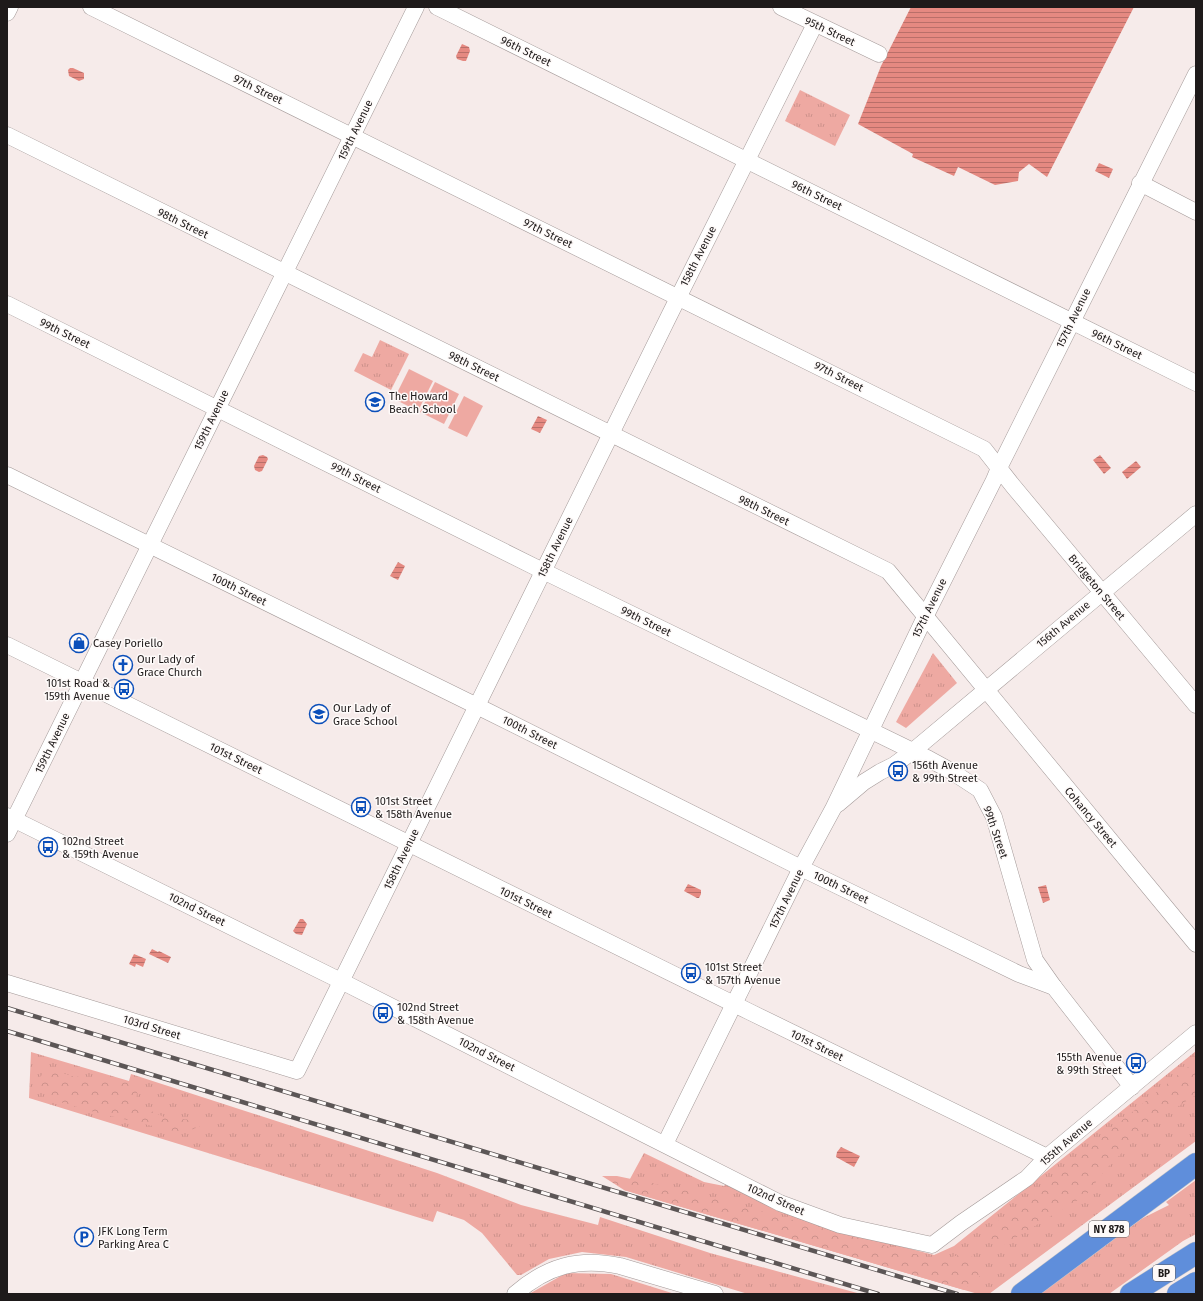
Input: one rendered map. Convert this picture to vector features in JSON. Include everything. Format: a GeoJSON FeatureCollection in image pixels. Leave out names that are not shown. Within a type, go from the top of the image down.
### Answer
{"type":"FeatureCollection","features":[{"type":"Feature","properties":{"kind":"highway","name":"NY 878"},"geometry":{"type":"LineString","coordinates":[[1022,1294],[1196,1164]]}},
{"type":"Feature","properties":{"kind":"highway","name":"BP"},"geometry":{"type":"LineString","coordinates":[[1131,1294],[1196,1253]]}},
{"type":"Feature","properties":{"kind":"highway","name":"BP"},"geometry":{"type":"LineString","coordinates":[[1178,1294],[1196,1283]]}},
{"type":"Feature","properties":{"kind":"street"},"geometry":{"type":"LineString","coordinates":[[7,13],[10,7]]}},
{"type":"Feature","properties":{"kind":"street","name":"97th Street"},"geometry":{"type":"LineString","coordinates":[[91,7],[984,449],[999,468]]}},
{"type":"Feature","properties":{"kind":"street","name":"159th Avenue"},"geometry":{"type":"LineString","coordinates":[[7,834],[11,817],[82,682],[416,7]]}},
{"type":"Feature","properties":{"kind":"street","name":"96th Street"},"geometry":{"type":"LineString","coordinates":[[437,7],[1196,383]]}},
{"type":"Feature","properties":{"kind":"street","name":"95th Street"},"geometry":{"type":"LineString","coordinates":[[781,7],[879,54]]}},
{"type":"Feature","properties":{"kind":"street","name":"158th Avenue"},"geometry":{"type":"LineString","coordinates":[[298,1071],[610,434],[815,24]]}},
{"type":"Feature","properties":{"kind":"street","name":"157th Avenue"},"geometry":{"type":"LineString","coordinates":[[665,1144],[801,868],[834,807],[925,617],[1140,183],[1196,74]]}},
{"type":"Feature","properties":{"kind":"street","name":"98th Street"},"geometry":{"type":"LineString","coordinates":[[7,135],[888,571],[925,617]]}},
{"type":"Feature","properties":{"kind":"street"},"geometry":{"type":"LineString","coordinates":[[1140,183],[1196,212]]}},
{"type":"Feature","properties":{"kind":"street","name":"99th Street"},"geometry":{"type":"LineString","coordinates":[[7,304],[543,571],[941,764],[980,790],[994,817],[1035,960],[1054,987],[1132,1087]]}},
{"type":"Feature","properties":{"kind":"street","name":"Bridgeton Street"},"geometry":{"type":"LineString","coordinates":[[999,468],[1196,705]]}},
{"type":"Feature","properties":{"kind":"street","name":"100th Street"},"geometry":{"type":"LineString","coordinates":[[7,475],[477,706],[801,868],[1019,974],[1054,987]]}},
{"type":"Feature","properties":{"kind":"street","name":"156th Avenue"},"geometry":{"type":"LineString","coordinates":[[986,690],[1101,592],[1196,514]]}},
{"type":"Feature","properties":{"kind":"street","name":"Cohancy Street"},"geometry":{"type":"LineString","coordinates":[[925,617],[1196,944]]}},
{"type":"Feature","properties":{"kind":"street","name":"101st Street"},"geometry":{"type":"LineString","coordinates":[[7,645],[734,1005],[1047,1157]]}},
{"type":"Feature","properties":{"kind":"street"},"geometry":{"type":"LineString","coordinates":[[834,807],[864,782],[894,765],[913,751],[986,690]]}},
{"type":"Feature","properties":{"kind":"street","name":"102nd Street"},"geometry":{"type":"LineString","coordinates":[[11,817],[342,981],[780,1203],[840,1225],[932,1245]]}},
{"type":"Feature","properties":{"kind":"street","name":"103rd Street"},"geometry":{"type":"LineString","coordinates":[[7,984],[298,1071]]}},
{"type":"Feature","properties":{"kind":"street","name":"155th Avenue"},"geometry":{"type":"LineString","coordinates":[[932,1245],[961,1223],[1027,1178],[1047,1157],[1196,1033]]}},
{"type":"Feature","properties":{"kind":"street"},"geometry":{"type":"LineString","coordinates":[[515,1294],[532,1281],[551,1270],[570,1264],[589,1262],[603,1262],[620,1266],[715,1294]]}},
{"type":"Feature","properties":{"kind":"green space"},"geometry":{"type":"Polygon","coordinates":[[[800,90],[850,115],[835,146],[785,121],[800,90]]]}},
{"type":"Feature","properties":{"kind":"green space"},"geometry":{"type":"Polygon","coordinates":[[[380,340],[409,354],[391,390],[354,371],[363,353],[372,357],[380,340]]]}},
{"type":"Feature","properties":{"kind":"green space"},"geometry":{"type":"Polygon","coordinates":[[[409,369],[433,381],[418,411],[394,399],[409,369]]]}},
{"type":"Feature","properties":{"kind":"green space"},"geometry":{"type":"Polygon","coordinates":[[[435,382],[459,394],[444,424],[420,412],[435,382]]]}},
{"type":"Feature","properties":{"kind":"green space"},"geometry":{"type":"Polygon","coordinates":[[[464,396],[483,406],[467,437],[448,428],[464,396]]]}},
{"type":"Feature","properties":{"kind":"green space"},"geometry":{"type":"Polygon","coordinates":[[[933,653],[957,683],[906,728],[896,722],[933,653]]]}},
{"type":"Feature","properties":{"kind":"green space"},"geometry":{"type":"Polygon","coordinates":[[[1196,1051],[1196,1141],[989,1294],[978,1294],[624,1190],[644,1153],[704,1182],[724,1186],[727,1183],[832,1228],[934,1255],[954,1246],[1196,1051]]]}},
{"type":"Feature","properties":{"kind":"green space"},"geometry":{"type":"Polygon","coordinates":[[[31,1052],[129,1081],[131,1074],[437,1173],[521,1205],[598,1225],[600,1217],[710,1253],[861,1294],[748,1294],[626,1257],[582,1252],[549,1259],[521,1275],[517,1275],[482,1233],[464,1220],[437,1211],[433,1222],[29,1098],[31,1052]]]}},
{"type":"Feature","properties":{"kind":"green space"},"geometry":{"type":"Polygon","coordinates":[[[1196,1061],[1196,1095],[1150,1124],[1106,1169],[1086,1195],[1003,1245],[989,1243],[991,1227],[1196,1061]]]}},
{"type":"Feature","properties":{"kind":"green space"},"geometry":{"type":"Polygon","coordinates":[[[48,1069],[72,1076],[131,1083],[137,1091],[136,1104],[166,1118],[194,1120],[207,1124],[182,1133],[98,1113],[60,1102],[46,1096],[40,1089],[40,1077],[48,1069]]]}},
{"type":"Feature","properties":{"kind":"green space"},"geometry":{"type":"Polygon","coordinates":[[[602,1176],[617,1176],[688,1191],[930,1258],[942,1260],[965,1253],[980,1261],[981,1275],[964,1290],[624,1190],[602,1176]]]}},
{"type":"Feature","properties":{"kind":"green space"},"geometry":{"type":"Polygon","coordinates":[[[1196,1180],[1196,1234],[1183,1241],[1109,1294],[1039,1294],[1141,1219],[1169,1205],[1166,1202],[1196,1180]]]}},
{"type":"Feature","properties":{"kind":"green space"},"geometry":{"type":"Polygon","coordinates":[[[566,1273],[611,1274],[675,1294],[529,1294],[566,1273]]]}},
{"type":"Feature","properties":{"kind":"shaded area"},"geometry":{"type":"Polygon","coordinates":[[[911,7],[1134,7],[1047,177],[1029,164],[1019,172],[1018,181],[995,185],[958,167],[954,176],[912,157],[913,154],[858,124],[881,66],[911,7]]]}},
{"type":"Feature","properties":{"kind":"shaded area"},"geometry":{"type":"Polygon","coordinates":[[[462,44],[469,47],[470,51],[466,61],[457,59],[456,56],[462,44]]]}},
{"type":"Feature","properties":{"kind":"shaded area"},"geometry":{"type":"Polygon","coordinates":[[[70,68],[84,73],[84,79],[79,81],[69,76],[68,70],[70,68]]]}},
{"type":"Feature","properties":{"kind":"shaded area"},"geometry":{"type":"Polygon","coordinates":[[[1099,163],[1113,169],[1109,178],[1095,171],[1099,163]]]}},
{"type":"Feature","properties":{"kind":"shaded area"},"geometry":{"type":"Polygon","coordinates":[[[538,416],[547,420],[540,433],[531,429],[538,416]]]}},
{"type":"Feature","properties":{"kind":"shaded area"},"geometry":{"type":"Polygon","coordinates":[[[263,455],[268,459],[262,471],[259,472],[255,470],[254,466],[259,456],[263,455]]]}},
{"type":"Feature","properties":{"kind":"shaded area"},"geometry":{"type":"Polygon","coordinates":[[[1100,455],[1111,468],[1104,474],[1093,460],[1100,455]]]}},
{"type":"Feature","properties":{"kind":"shaded area"},"geometry":{"type":"Polygon","coordinates":[[[1136,461],[1141,467],[1127,479],[1122,472],[1136,461]]]}},
{"type":"Feature","properties":{"kind":"shaded area"},"geometry":{"type":"Polygon","coordinates":[[[398,562],[405,566],[398,580],[390,576],[398,562]]]}},
{"type":"Feature","properties":{"kind":"shaded area"},"geometry":{"type":"Polygon","coordinates":[[[688,884],[701,890],[699,898],[684,891],[688,884]]]}},
{"type":"Feature","properties":{"kind":"shaded area"},"geometry":{"type":"Polygon","coordinates":[[[1046,885],[1050,900],[1043,903],[1038,887],[1046,885]]]}},
{"type":"Feature","properties":{"kind":"shaded area"},"geometry":{"type":"Polygon","coordinates":[[[300,919],[303,919],[307,924],[302,935],[296,934],[293,931],[300,919]]]}},
{"type":"Feature","properties":{"kind":"shaded area"},"geometry":{"type":"Polygon","coordinates":[[[152,949],[171,957],[168,963],[149,954],[152,949]]]}},
{"type":"Feature","properties":{"kind":"shaded area"},"geometry":{"type":"Polygon","coordinates":[[[134,954],[146,959],[143,967],[136,964],[135,967],[129,964],[134,954]]]}},
{"type":"Feature","properties":{"kind":"shaded area"},"geometry":{"type":"Polygon","coordinates":[[[841,1147],[860,1156],[854,1167],[836,1157],[837,1152],[841,1147]]]}},
{"type":"Feature","properties":{"kind":"railway"},"geometry":{"type":"LineString","coordinates":[[7,1008],[957,1294]]}},
{"type":"Feature","properties":{"kind":"railway"},"geometry":{"type":"LineString","coordinates":[[7,1031],[878,1294]]}},
{"type":"Feature","properties":{"kind":"place","name":"The Howard Beach School"},"geometry":{"type":"Point","coordinates":[375,402]}},
{"type":"Feature","properties":{"kind":"place","name":"Casey Poriello"},"geometry":{"type":"Point","coordinates":[79,643]}},
{"type":"Feature","properties":{"kind":"place","name":"Our Lady of Grace Church"},"geometry":{"type":"Point","coordinates":[123,665]}},
{"type":"Feature","properties":{"kind":"place","name":"101st Road & 159th Avenue"},"geometry":{"type":"Point","coordinates":[124,689]}},
{"type":"Feature","properties":{"kind":"place","name":"Our Lady of Grace School"},"geometry":{"type":"Point","coordinates":[319,714]}},
{"type":"Feature","properties":{"kind":"place","name":"156th Avenue & 99th Street"},"geometry":{"type":"Point","coordinates":[898,771]}},
{"type":"Feature","properties":{"kind":"place","name":"101st Street & 158th Avenue"},"geometry":{"type":"Point","coordinates":[361,807]}},
{"type":"Feature","properties":{"kind":"place","name":"102nd Street & 159th Avenue"},"geometry":{"type":"Point","coordinates":[48,847]}},
{"type":"Feature","properties":{"kind":"place","name":"101st Street & 157th Avenue"},"geometry":{"type":"Point","coordinates":[691,973]}},
{"type":"Feature","properties":{"kind":"place","name":"102nd Street & 158th Avenue"},"geometry":{"type":"Point","coordinates":[383,1013]}},
{"type":"Feature","properties":{"kind":"place","name":"155th Avenue & 99th Street"},"geometry":{"type":"Point","coordinates":[1136,1063]}},
{"type":"Feature","properties":{"kind":"place","name":"JFK Long Term Parking Area C"},"geometry":{"type":"Point","coordinates":[84,1237]}}]}
